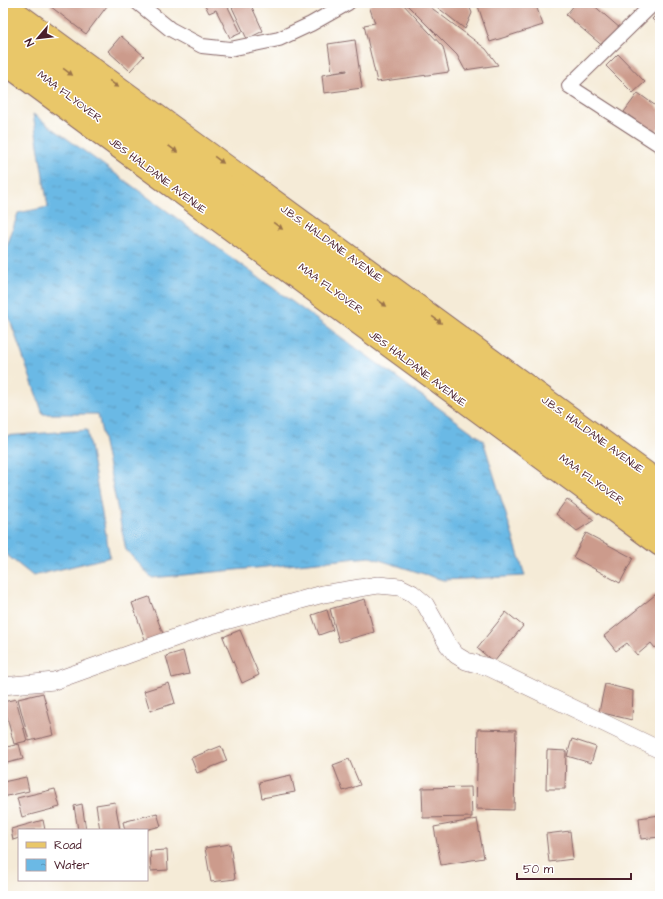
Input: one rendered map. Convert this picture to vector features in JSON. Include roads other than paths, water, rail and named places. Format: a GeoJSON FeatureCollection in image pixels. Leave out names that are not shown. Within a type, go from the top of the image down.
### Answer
{"type":"FeatureCollection","features":[{"type":"Feature","properties":{"kind":"main road","name":"J.B.S. HALDANE AVENUE"},"geometry":{"type":"LineString","coordinates":[[3,3],[660,483]]}},
{"type":"Feature","properties":{"kind":"main road","name":"MAA FLYOVER"},"geometry":{"type":"LineString","coordinates":[[3,23],[660,505]]}},
{"type":"Feature","properties":{"kind":"main road","name":"MAA FLYOVER"},"geometry":{"type":"LineString","coordinates":[[3,46],[660,529]]}},
{"type":"Feature","properties":{"kind":"main road","name":"JBS HALDANE AVENUE"},"geometry":{"type":"LineString","coordinates":[[3,62],[660,544]]}},
{"type":"Feature","properties":{"kind":"street"},"geometry":{"type":"LineString","coordinates":[[138,3],[170,29],[202,46],[230,49],[279,39],[311,24],[348,3]]}},
{"type":"Feature","properties":{"kind":"street"},"geometry":{"type":"LineString","coordinates":[[654,3],[569,86],[660,145]]}},
{"type":"Feature","properties":{"kind":"street"},"geometry":{"type":"LineString","coordinates":[[3,686],[54,681],[211,625],[323,594],[378,586],[400,587],[412,593],[425,604],[448,645],[456,655],[466,661],[488,667],[660,750]]}},
{"type":"Feature","properties":{"kind":"water"},"geometry":{"type":"Polygon","coordinates":[[[33,114],[483,440],[525,576],[443,580],[370,557],[152,578],[126,550],[98,414],[43,414],[3,300],[3,259],[18,213],[48,207],[33,114]]]}},
{"type":"Feature","properties":{"kind":"water"},"geometry":{"type":"Polygon","coordinates":[[[87,430],[110,557],[33,576],[3,552],[3,436],[87,430]]]}}]}
